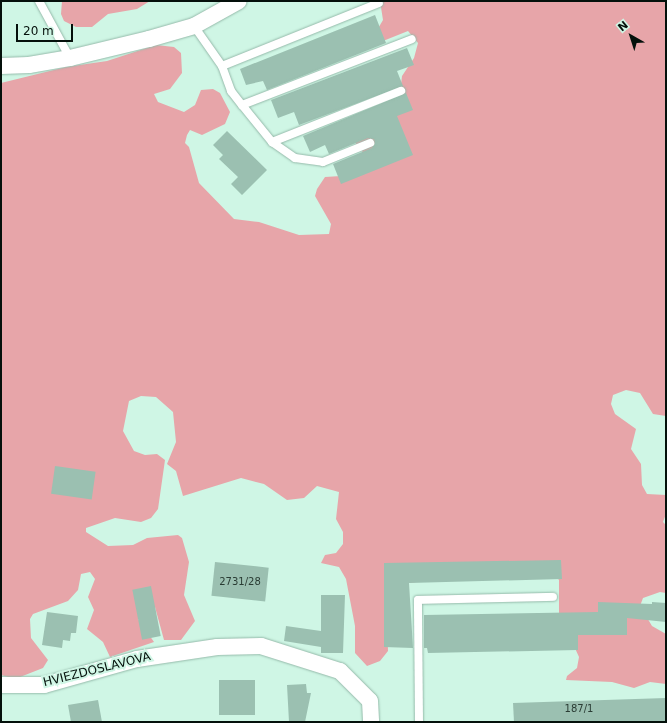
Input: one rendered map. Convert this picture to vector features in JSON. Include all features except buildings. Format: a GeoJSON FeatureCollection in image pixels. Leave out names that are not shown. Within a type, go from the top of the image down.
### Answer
{"type":"FeatureCollection","features":[{"type":"Feature","properties":{"kind":"street"},"geometry":{"type":"LineString","coordinates":[[1,66],[30,65],[70,58],[194,26],[239,1]]}},
{"type":"Feature","properties":{"kind":"street","name":"HVIEZDOSLAVOVA"},"geometry":{"type":"LineString","coordinates":[[1,685],[44,685],[137,659],[217,647],[261,646],[340,671],[370,701],[371,722]]}},
{"type":"Feature","properties":{"kind":"lane"},"geometry":{"type":"LineString","coordinates":[[39,1],[70,58]]}},
{"type":"Feature","properties":{"kind":"lane"},"geometry":{"type":"LineString","coordinates":[[222,66],[379,3]]}},
{"type":"Feature","properties":{"kind":"lane"},"geometry":{"type":"LineString","coordinates":[[194,26],[222,66],[231,90],[242,105],[272,142],[295,158],[323,162],[370,143]]}},
{"type":"Feature","properties":{"kind":"lane"},"geometry":{"type":"LineString","coordinates":[[242,105],[412,39]]}},
{"type":"Feature","properties":{"kind":"lane"},"geometry":{"type":"LineString","coordinates":[[272,142],[400,91]]}},
{"type":"Feature","properties":{"kind":"lane"},"geometry":{"type":"LineString","coordinates":[[419,722],[418,600],[552,597]]}},
{"type":"Feature","properties":{"kind":"shaded area"},"geometry":{"type":"Polygon","coordinates":[[[62,1],[150,1],[137,9],[108,14],[92,27],[76,27],[64,21],[61,14],[62,1]]]}},
{"type":"Feature","properties":{"kind":"shaded area"},"geometry":{"type":"Polygon","coordinates":[[[380,1],[666,1],[666,416],[653,414],[640,393],[626,390],[613,395],[611,404],[615,414],[636,429],[631,449],[641,464],[642,485],[647,494],[666,495],[666,514],[663,522],[666,525],[666,593],[660,592],[643,598],[640,606],[652,626],[666,634],[666,684],[650,682],[634,688],[612,682],[566,680],[567,676],[577,668],[579,657],[559,613],[559,580],[551,571],[528,567],[386,586],[388,651],[380,661],[367,666],[355,653],[355,626],[346,579],[339,567],[321,563],[325,555],[336,553],[343,544],[343,532],[336,519],[339,492],[317,486],[304,498],[287,500],[264,484],[241,478],[183,496],[176,471],[167,464],[176,442],[173,412],[156,397],[141,396],[129,401],[123,431],[134,451],[145,455],[157,454],[165,460],[158,509],[151,518],[141,522],[115,518],[86,528],[86,532],[108,546],[133,545],[147,538],[178,535],[182,538],[189,562],[184,595],[195,621],[181,640],[164,640],[155,607],[138,619],[154,642],[110,657],[103,642],[87,629],[94,610],[88,597],[95,579],[90,572],[81,574],[78,590],[68,601],[33,614],[30,619],[31,638],[48,660],[43,668],[15,679],[1,675],[1,83],[66,67],[107,61],[156,45],[174,47],[181,53],[182,73],[170,89],[154,94],[158,102],[184,112],[195,105],[201,90],[213,89],[220,93],[230,112],[225,124],[202,135],[190,130],[187,135],[185,143],[189,147],[199,183],[234,219],[259,222],[299,235],[329,234],[331,224],[315,196],[317,189],[325,177],[357,175],[366,156],[349,135],[398,110],[402,76],[414,58],[418,43],[408,31],[378,43],[373,37],[383,20],[380,1]]]}}]}
